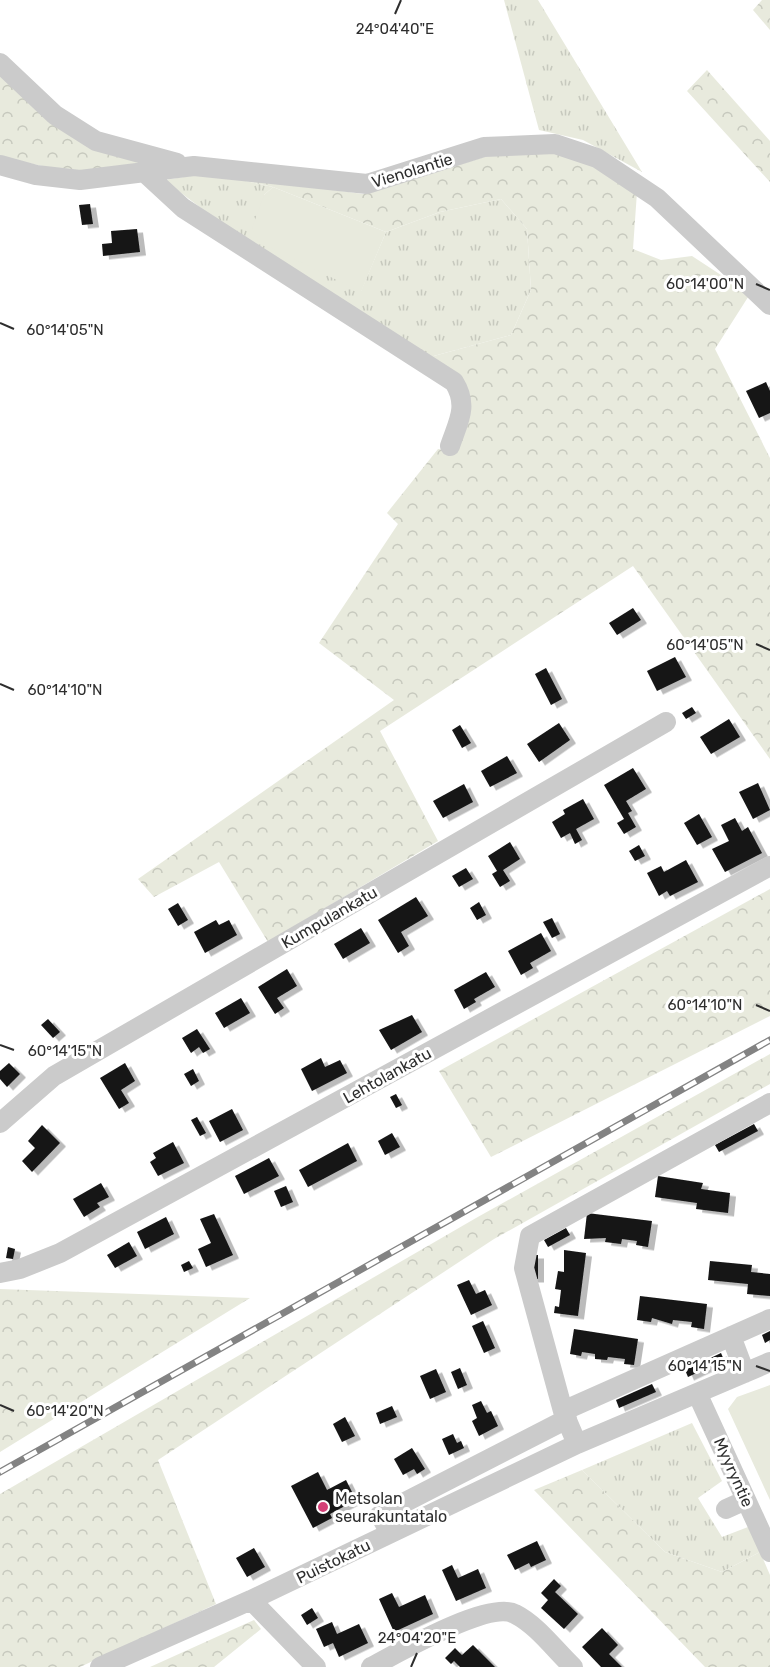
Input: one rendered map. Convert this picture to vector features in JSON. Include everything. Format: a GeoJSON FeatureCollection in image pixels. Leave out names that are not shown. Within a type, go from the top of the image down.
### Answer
{"type":"FeatureCollection","features":[{"type":"Feature","properties":{"kind":"street"},"geometry":{"type":"LineString","coordinates":[[0,63],[55,115],[96,141],[153,158],[194,166]]}},
{"type":"Feature","properties":{"kind":"street","name":"Vienolantie"},"geometry":{"type":"LineString","coordinates":[[0,165],[36,176],[80,180],[194,166],[367,184],[484,147],[555,144],[597,158],[657,198],[770,305]]}},
{"type":"Feature","properties":{"kind":"street"},"geometry":{"type":"LineString","coordinates":[[144,172],[183,208],[454,382],[462,394],[462,411],[450,446]]}},
{"type":"Feature","properties":{"kind":"street","name":"Kumpulankatu"},"geometry":{"type":"LineString","coordinates":[[0,1123],[54,1076],[666,722]]}},
{"type":"Feature","properties":{"kind":"street","name":"Lehtolankatu"},"geometry":{"type":"LineString","coordinates":[[0,1273],[20,1269],[60,1253],[770,866]]}},
{"type":"Feature","properties":{"kind":"street"},"geometry":{"type":"LineString","coordinates":[[577,1444],[565,1415],[524,1268],[530,1236],[770,1103]]}},
{"type":"Feature","properties":{"kind":"street"},"geometry":{"type":"LineString","coordinates":[[390,1533],[380,1515],[565,1415],[770,1318]]}},
{"type":"Feature","properties":{"kind":"street"},"geometry":{"type":"LineString","coordinates":[[731,1336],[745,1373]]}},
{"type":"Feature","properties":{"kind":"street","name":"Puistokatu"},"geometry":{"type":"LineString","coordinates":[[100,1667],[251,1600],[577,1444],[770,1362]]}},
{"type":"Feature","properties":{"kind":"street","name":"Myyryntie"},"geometry":{"type":"LineString","coordinates":[[697,1393],[770,1552]]}},
{"type":"Feature","properties":{"kind":"street"},"geometry":{"type":"LineString","coordinates":[[726,1509],[746,1500]]}},
{"type":"Feature","properties":{"kind":"street"},"geometry":{"type":"LineString","coordinates":[[251,1600],[316,1667]]}},
{"type":"Feature","properties":{"kind":"street"},"geometry":{"type":"LineString","coordinates":[[371,1667],[475,1617],[497,1612],[513,1612],[529,1623],[573,1667]]}},
{"type":"Feature","properties":{"kind":"green space"},"geometry":{"type":"Polygon","coordinates":[[[504,0],[538,0],[642,172],[583,140],[539,130],[504,0]]]}},
{"type":"Feature","properties":{"kind":"green space"},"geometry":{"type":"Polygon","coordinates":[[[762,0],[770,0],[770,30],[753,10],[762,0]]]}},
{"type":"Feature","properties":{"kind":"green space"},"geometry":{"type":"Polygon","coordinates":[[[707,70],[770,141],[770,182],[687,91],[707,70]]]}},
{"type":"Feature","properties":{"kind":"green space"},"geometry":{"type":"Polygon","coordinates":[[[0,75],[148,163],[75,173],[0,157],[0,75]]]}},
{"type":"Feature","properties":{"kind":"green space"},"geometry":{"type":"Polygon","coordinates":[[[558,151],[597,166],[637,192],[633,249],[661,260],[692,256],[750,294],[715,349],[770,458],[770,759],[633,566],[380,731],[438,841],[268,942],[219,862],[154,897],[138,879],[394,700],[319,643],[398,524],[387,513],[438,449],[454,451],[469,401],[430,357],[511,335],[531,290],[527,229],[501,199],[440,212],[386,232],[273,187],[210,173],[363,194],[494,154],[558,151]]]}},
{"type":"Feature","properties":{"kind":"green space"},"geometry":{"type":"Polygon","coordinates":[[[210,173],[273,187],[264,195],[361,291],[386,232],[440,212],[501,199],[527,229],[531,290],[511,335],[430,357],[230,230],[164,180],[210,173]]]}},
{"type":"Feature","properties":{"kind":"green space"},"geometry":{"type":"Polygon","coordinates":[[[273,187],[386,232],[361,292],[258,241],[252,228],[264,195],[273,187]]]}},
{"type":"Feature","properties":{"kind":"green space"},"geometry":{"type":"Polygon","coordinates":[[[770,889],[770,1016],[491,1157],[439,1071],[770,889]]]}},
{"type":"Feature","properties":{"kind":"green space"},"geometry":{"type":"Polygon","coordinates":[[[770,1054],[770,1084],[494,1239],[158,1460],[216,1604],[80,1667],[0,1667],[0,1494],[476,1218],[770,1054]]]}},
{"type":"Feature","properties":{"kind":"green space"},"geometry":{"type":"Polygon","coordinates":[[[0,1289],[250,1298],[0,1452],[0,1289]]]}},
{"type":"Feature","properties":{"kind":"green space"},"geometry":{"type":"Polygon","coordinates":[[[770,1385],[770,1500],[728,1409],[737,1397],[770,1385]]]}},
{"type":"Feature","properties":{"kind":"green space"},"geometry":{"type":"Polygon","coordinates":[[[692,1423],[722,1481],[698,1498],[722,1537],[748,1527],[760,1552],[722,1572],[665,1552],[582,1470],[692,1423]]]}},
{"type":"Feature","properties":{"kind":"green space"},"geometry":{"type":"Polygon","coordinates":[[[582,1470],[665,1552],[722,1572],[760,1552],[770,1575],[770,1667],[705,1667],[534,1490],[582,1470]]]}},
{"type":"Feature","properties":{"kind":"green space"},"geometry":{"type":"Polygon","coordinates":[[[254,1620],[261,1629],[214,1667],[150,1667],[254,1620]]]}},
{"type":"Feature","properties":{"kind":"building"},"geometry":{"type":"Polygon","coordinates":[[[90,204],[93,224],[82,225],[79,205],[90,204]]]}},
{"type":"Feature","properties":{"kind":"building"},"geometry":{"type":"Polygon","coordinates":[[[137,229],[140,252],[103,256],[102,244],[112,243],[111,231],[137,229]]]}},
{"type":"Feature","properties":{"kind":"building"},"geometry":{"type":"Polygon","coordinates":[[[766,382],[770,391],[770,413],[759,418],[746,391],[766,382]]]}},
{"type":"Feature","properties":{"kind":"building"},"geometry":{"type":"Polygon","coordinates":[[[633,608],[641,620],[617,635],[609,623],[633,608]]]}},
{"type":"Feature","properties":{"kind":"building"},"geometry":{"type":"Polygon","coordinates":[[[675,657],[686,677],[657,691],[647,671],[675,657]]]}},
{"type":"Feature","properties":{"kind":"building"},"geometry":{"type":"Polygon","coordinates":[[[546,668],[562,699],[551,705],[535,674],[546,668]]]}},
{"type":"Feature","properties":{"kind":"building"},"geometry":{"type":"Polygon","coordinates":[[[692,707],[696,713],[686,719],[682,713],[692,707]]]}},
{"type":"Feature","properties":{"kind":"building"},"geometry":{"type":"Polygon","coordinates":[[[729,719],[740,737],[711,754],[700,737],[729,719]]]}},
{"type":"Feature","properties":{"kind":"building"},"geometry":{"type":"Polygon","coordinates":[[[559,723],[570,740],[539,762],[527,744],[559,723]]]}},
{"type":"Feature","properties":{"kind":"building"},"geometry":{"type":"Polygon","coordinates":[[[460,725],[471,743],[462,748],[452,730],[460,725]]]}},
{"type":"Feature","properties":{"kind":"building"},"geometry":{"type":"Polygon","coordinates":[[[507,756],[517,773],[490,787],[481,771],[507,756]]]}},
{"type":"Feature","properties":{"kind":"building"},"geometry":{"type":"Polygon","coordinates":[[[633,768],[646,789],[626,801],[632,811],[628,813],[636,827],[624,834],[617,823],[624,819],[604,785],[633,768]]]}},
{"type":"Feature","properties":{"kind":"building"},"geometry":{"type":"Polygon","coordinates":[[[758,783],[770,810],[753,819],[739,792],[758,783]]]}},
{"type":"Feature","properties":{"kind":"building"},"geometry":{"type":"Polygon","coordinates":[[[464,784],[473,802],[443,818],[433,801],[464,784]]]}},
{"type":"Feature","properties":{"kind":"building"},"geometry":{"type":"Polygon","coordinates":[[[583,799],[594,819],[576,829],[582,840],[575,844],[570,833],[561,838],[552,822],[565,814],[563,810],[583,799]]]}},
{"type":"Feature","properties":{"kind":"building"},"geometry":{"type":"Polygon","coordinates":[[[699,814],[712,837],[697,845],[684,823],[699,814]]]}},
{"type":"Feature","properties":{"kind":"building"},"geometry":{"type":"Polygon","coordinates":[[[735,818],[742,831],[748,827],[762,853],[725,872],[712,849],[729,841],[721,825],[735,818]]]}},
{"type":"Feature","properties":{"kind":"building"},"geometry":{"type":"Polygon","coordinates":[[[510,842],[520,859],[503,870],[510,881],[500,887],[492,874],[497,871],[488,856],[510,842]]]}},
{"type":"Feature","properties":{"kind":"building"},"geometry":{"type":"Polygon","coordinates":[[[639,845],[645,856],[635,861],[629,851],[639,845]]]}},
{"type":"Feature","properties":{"kind":"building"},"geometry":{"type":"Polygon","coordinates":[[[686,860],[698,882],[670,896],[667,891],[659,896],[647,873],[661,866],[664,872],[686,860]]]}},
{"type":"Feature","properties":{"kind":"building"},"geometry":{"type":"Polygon","coordinates":[[[466,868],[473,879],[459,887],[452,876],[466,868]]]}},
{"type":"Feature","properties":{"kind":"building"},"geometry":{"type":"Polygon","coordinates":[[[416,897],[428,916],[401,932],[409,946],[398,953],[378,920],[416,897]]]}},
{"type":"Feature","properties":{"kind":"building"},"geometry":{"type":"Polygon","coordinates":[[[479,902],[486,915],[477,920],[470,908],[479,902]]]}},
{"type":"Feature","properties":{"kind":"building"},"geometry":{"type":"Polygon","coordinates":[[[178,903],[188,920],[178,926],[168,909],[178,903]]]}},
{"type":"Feature","properties":{"kind":"building"},"geometry":{"type":"Polygon","coordinates":[[[552,918],[560,934],[552,938],[543,922],[552,918]]]}},
{"type":"Feature","properties":{"kind":"building"},"geometry":{"type":"Polygon","coordinates":[[[216,920],[219,925],[229,920],[237,935],[205,953],[194,932],[216,920]]]}},
{"type":"Feature","properties":{"kind":"building"},"geometry":{"type":"Polygon","coordinates":[[[361,928],[370,943],[343,959],[334,944],[361,928]]]}},
{"type":"Feature","properties":{"kind":"building"},"geometry":{"type":"Polygon","coordinates":[[[541,933],[551,951],[530,963],[533,968],[521,975],[508,951],[541,933]]]}},
{"type":"Feature","properties":{"kind":"building"},"geometry":{"type":"Polygon","coordinates":[[[287,969],[297,986],[277,998],[284,1008],[275,1014],[258,987],[287,969]]]}},
{"type":"Feature","properties":{"kind":"building"},"geometry":{"type":"Polygon","coordinates":[[[486,972],[495,987],[474,999],[476,1002],[464,1009],[454,990],[486,972]]]}},
{"type":"Feature","properties":{"kind":"building"},"geometry":{"type":"Polygon","coordinates":[[[241,998],[250,1013],[224,1028],[215,1013],[241,998]]]}},
{"type":"Feature","properties":{"kind":"building"},"geometry":{"type":"Polygon","coordinates":[[[412,1015],[422,1032],[391,1050],[379,1030],[412,1015]]]}},
{"type":"Feature","properties":{"kind":"building"},"geometry":{"type":"Polygon","coordinates":[[[48,1019],[60,1032],[53,1038],[41,1025],[48,1019]]]}},
{"type":"Feature","properties":{"kind":"building"},"geometry":{"type":"Polygon","coordinates":[[[197,1029],[210,1049],[203,1053],[199,1047],[191,1053],[182,1038],[197,1029]]]}},
{"type":"Feature","properties":{"kind":"building"},"geometry":{"type":"Polygon","coordinates":[[[321,1058],[325,1067],[340,1060],[347,1073],[312,1091],[301,1069],[321,1058]]]}},
{"type":"Feature","properties":{"kind":"building"},"geometry":{"type":"Polygon","coordinates":[[[9,1063],[20,1074],[7,1087],[0,1079],[0,1071],[9,1063]]]}},
{"type":"Feature","properties":{"kind":"building"},"geometry":{"type":"Polygon","coordinates":[[[125,1063],[135,1081],[121,1090],[129,1103],[119,1109],[100,1078],[125,1063]]]}},
{"type":"Feature","properties":{"kind":"building"},"geometry":{"type":"Polygon","coordinates":[[[193,1069],[199,1081],[191,1086],[184,1074],[193,1069]]]}},
{"type":"Feature","properties":{"kind":"building"},"geometry":{"type":"Polygon","coordinates":[[[396,1094],[402,1105],[396,1108],[390,1097],[396,1094]]]}},
{"type":"Feature","properties":{"kind":"building"},"geometry":{"type":"Polygon","coordinates":[[[232,1109],[243,1130],[220,1142],[209,1121],[232,1109]]]}},
{"type":"Feature","properties":{"kind":"building"},"geometry":{"type":"Polygon","coordinates":[[[197,1117],[206,1133],[200,1136],[191,1120],[197,1117]]]}},
{"type":"Feature","properties":{"kind":"building"},"geometry":{"type":"Polygon","coordinates":[[[754,1124],[758,1131],[719,1152],[715,1145],[754,1124]]]}},
{"type":"Feature","properties":{"kind":"building"},"geometry":{"type":"Polygon","coordinates":[[[42,1125],[60,1143],[32,1172],[22,1161],[35,1148],[28,1141],[42,1125]]]}},
{"type":"Feature","properties":{"kind":"building"},"geometry":{"type":"Polygon","coordinates":[[[392,1133],[400,1147],[385,1155],[378,1141],[392,1133]]]}},
{"type":"Feature","properties":{"kind":"building"},"geometry":{"type":"Polygon","coordinates":[[[173,1142],[184,1163],[158,1176],[150,1162],[156,1158],[153,1153],[173,1142]]]}},
{"type":"Feature","properties":{"kind":"building"},"geometry":{"type":"Polygon","coordinates":[[[348,1143],[357,1161],[308,1187],[299,1170],[348,1143]]]}},
{"type":"Feature","properties":{"kind":"building"},"geometry":{"type":"Polygon","coordinates":[[[269,1158],[279,1176],[244,1194],[235,1176],[269,1158]]]}},
{"type":"Feature","properties":{"kind":"building"},"geometry":{"type":"Polygon","coordinates":[[[658,1176],[703,1183],[701,1189],[730,1193],[728,1213],[696,1209],[697,1203],[655,1197],[658,1176]]]}},
{"type":"Feature","properties":{"kind":"building"},"geometry":{"type":"Polygon","coordinates":[[[101,1183],[109,1197],[97,1203],[100,1207],[84,1217],[73,1199],[101,1183]]]}},
{"type":"Feature","properties":{"kind":"building"},"geometry":{"type":"Polygon","coordinates":[[[286,1186],[293,1202],[281,1207],[274,1191],[286,1186]]]}},
{"type":"Feature","properties":{"kind":"building"},"geometry":{"type":"Polygon","coordinates":[[[587,1213],[652,1221],[648,1247],[636,1245],[637,1241],[622,1239],[621,1244],[605,1242],[606,1238],[584,1239],[587,1213]]]}},
{"type":"Feature","properties":{"kind":"building"},"geometry":{"type":"Polygon","coordinates":[[[214,1214],[233,1255],[206,1267],[198,1249],[211,1243],[200,1219],[214,1214]]]}},
{"type":"Feature","properties":{"kind":"building"},"geometry":{"type":"Polygon","coordinates":[[[166,1217],[174,1234],[145,1249],[137,1232],[166,1217]]]}},
{"type":"Feature","properties":{"kind":"building"},"geometry":{"type":"Polygon","coordinates":[[[566,1228],[570,1235],[548,1247],[544,1240],[566,1228]]]}},
{"type":"Feature","properties":{"kind":"building"},"geometry":{"type":"Polygon","coordinates":[[[129,1242],[137,1256],[115,1268],[107,1255],[129,1242]]]}},
{"type":"Feature","properties":{"kind":"building"},"geometry":{"type":"Polygon","coordinates":[[[8,1247],[15,1249],[13,1259],[6,1258],[8,1247]]]}},
{"type":"Feature","properties":{"kind":"building"},"geometry":{"type":"Polygon","coordinates":[[[564,1250],[586,1253],[578,1316],[554,1313],[555,1306],[559,1307],[561,1290],[555,1289],[558,1271],[564,1272],[564,1250]]]}},
{"type":"Feature","properties":{"kind":"building"},"geometry":{"type":"Polygon","coordinates":[[[531,1255],[538,1255],[538,1279],[531,1279],[531,1255]]]}},
{"type":"Feature","properties":{"kind":"building"},"geometry":{"type":"Polygon","coordinates":[[[189,1261],[193,1268],[184,1272],[181,1265],[189,1261]]]}},
{"type":"Feature","properties":{"kind":"building"},"geometry":{"type":"Polygon","coordinates":[[[710,1261],[752,1265],[751,1272],[770,1274],[770,1296],[747,1294],[748,1284],[708,1280],[710,1261]]]}},
{"type":"Feature","properties":{"kind":"building"},"geometry":{"type":"Polygon","coordinates":[[[469,1280],[476,1294],[485,1290],[492,1305],[471,1315],[457,1285],[469,1280]]]}},
{"type":"Feature","properties":{"kind":"building"},"geometry":{"type":"Polygon","coordinates":[[[640,1296],[707,1304],[704,1329],[691,1327],[692,1322],[673,1320],[672,1324],[652,1318],[651,1322],[637,1320],[640,1296]]]}},
{"type":"Feature","properties":{"kind":"building"},"geometry":{"type":"Polygon","coordinates":[[[483,1321],[495,1348],[484,1353],[472,1326],[483,1321]]]}},
{"type":"Feature","properties":{"kind":"building"},"geometry":{"type":"Polygon","coordinates":[[[574,1329],[638,1339],[634,1365],[624,1364],[625,1359],[608,1357],[607,1360],[595,1359],[595,1354],[582,1352],[581,1356],[570,1354],[574,1329]]]}},
{"type":"Feature","properties":{"kind":"building"},"geometry":{"type":"Polygon","coordinates":[[[770,1331],[770,1340],[765,1343],[762,1335],[770,1331]]]}},
{"type":"Feature","properties":{"kind":"building"},"geometry":{"type":"Polygon","coordinates":[[[721,1353],[724,1360],[688,1377],[685,1370],[721,1353]]]}},
{"type":"Feature","properties":{"kind":"building"},"geometry":{"type":"Polygon","coordinates":[[[460,1368],[467,1385],[458,1389],[451,1372],[460,1368]]]}},
{"type":"Feature","properties":{"kind":"building"},"geometry":{"type":"Polygon","coordinates":[[[436,1369],[446,1392],[430,1399],[420,1376],[436,1369]]]}},
{"type":"Feature","properties":{"kind":"building"},"geometry":{"type":"Polygon","coordinates":[[[652,1384],[656,1392],[619,1408],[616,1400],[652,1384]]]}},
{"type":"Feature","properties":{"kind":"building"},"geometry":{"type":"Polygon","coordinates":[[[481,1401],[487,1413],[491,1411],[498,1426],[479,1436],[472,1421],[477,1418],[472,1405],[481,1401]]]}},
{"type":"Feature","properties":{"kind":"building"},"geometry":{"type":"Polygon","coordinates":[[[392,1406],[397,1417],[380,1424],[376,1413],[392,1406]]]}},
{"type":"Feature","properties":{"kind":"building"},"geometry":{"type":"Polygon","coordinates":[[[345,1417],[355,1436],[342,1442],[333,1424],[345,1417]]]}},
{"type":"Feature","properties":{"kind":"building"},"geometry":{"type":"Polygon","coordinates":[[[453,1434],[457,1443],[461,1441],[464,1448],[449,1455],[442,1439],[453,1434]]]}},
{"type":"Feature","properties":{"kind":"building"},"geometry":{"type":"Polygon","coordinates":[[[412,1448],[425,1469],[417,1474],[414,1469],[403,1475],[394,1459],[412,1448]]]}},
{"type":"Feature","properties":{"kind":"building","name":"Metsolan seurakuntatalo"},"geometry":{"type":"Polygon","coordinates":[[[318,1472],[327,1490],[346,1480],[356,1500],[330,1514],[332,1518],[313,1528],[291,1486],[318,1472]]]}},
{"type":"Feature","properties":{"kind":"building"},"geometry":{"type":"Polygon","coordinates":[[[537,1541],[546,1560],[531,1567],[529,1563],[515,1570],[507,1555],[537,1541]]]}},
{"type":"Feature","properties":{"kind":"building"},"geometry":{"type":"Polygon","coordinates":[[[254,1548],[265,1567],[247,1577],[236,1558],[254,1548]]]}},
{"type":"Feature","properties":{"kind":"building"},"geometry":{"type":"Polygon","coordinates":[[[452,1565],[458,1578],[478,1569],[486,1588],[456,1601],[442,1570],[452,1565]]]}},
{"type":"Feature","properties":{"kind":"building"},"geometry":{"type":"Polygon","coordinates":[[[554,1579],[561,1586],[555,1592],[578,1614],[564,1629],[541,1608],[548,1600],[541,1593],[554,1579]]]}},
{"type":"Feature","properties":{"kind":"building"},"geometry":{"type":"Polygon","coordinates":[[[392,1593],[399,1607],[425,1595],[433,1614],[394,1632],[379,1599],[392,1593]]]}},
{"type":"Feature","properties":{"kind":"building"},"geometry":{"type":"Polygon","coordinates":[[[312,1608],[318,1618],[307,1625],[301,1615],[312,1608]]]}},
{"type":"Feature","properties":{"kind":"building"},"geometry":{"type":"Polygon","coordinates":[[[332,1622],[337,1634],[359,1624],[368,1643],[339,1657],[333,1643],[324,1647],[316,1629],[332,1622]]]}},
{"type":"Feature","properties":{"kind":"building"},"geometry":{"type":"Polygon","coordinates":[[[602,1628],[618,1645],[609,1654],[622,1667],[601,1667],[582,1647],[602,1628]]]}},
{"type":"Feature","properties":{"kind":"building"},"geometry":{"type":"Polygon","coordinates":[[[473,1645],[495,1667],[460,1667],[454,1661],[451,1664],[445,1658],[455,1648],[462,1655],[473,1645]]]}},
{"type":"Feature","properties":{"kind":"railway"},"geometry":{"type":"LineString","coordinates":[[0,1472],[770,1040]]}},
{"type":"Feature","properties":{"kind":"place","name":"Metsolan seurakuntatalo"},"geometry":{"type":"Point","coordinates":[323,1507]}}]}
